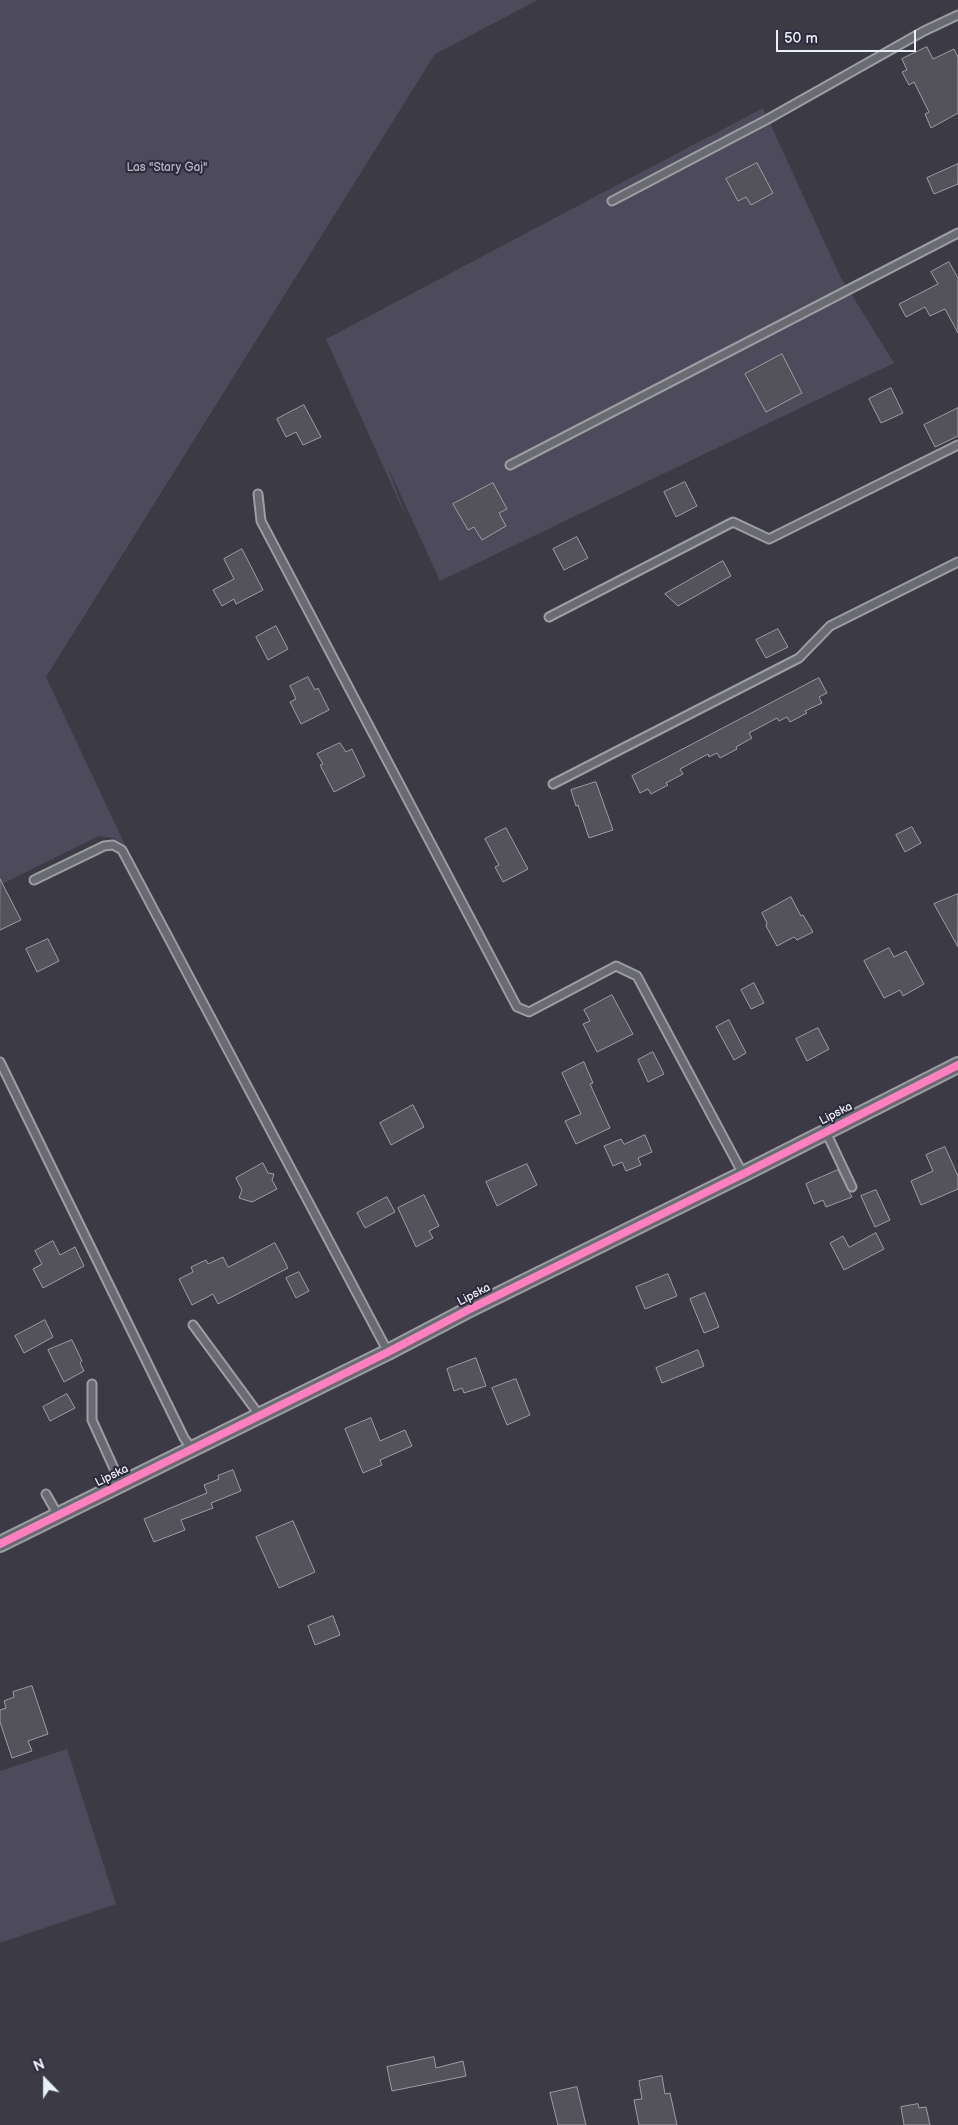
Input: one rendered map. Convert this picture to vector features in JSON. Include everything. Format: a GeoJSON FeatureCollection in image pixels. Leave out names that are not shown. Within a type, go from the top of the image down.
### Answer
{"type":"FeatureCollection","features":[{"type":"Feature","properties":{"kind":"street","name":"Lipska"},"geometry":{"type":"LineString","coordinates":[[0,1544],[388,1352],[597,1245],[743,1174],[958,1065]]}},
{"type":"Feature","properties":{"kind":"lane"},"geometry":{"type":"LineString","coordinates":[[612,201],[768,119],[958,15]]}},
{"type":"Feature","properties":{"kind":"lane"},"geometry":{"type":"LineString","coordinates":[[510,466],[958,233]]}},
{"type":"Feature","properties":{"kind":"lane"},"geometry":{"type":"LineString","coordinates":[[549,616],[733,522],[769,539],[958,445]]}},
{"type":"Feature","properties":{"kind":"lane"},"geometry":{"type":"LineString","coordinates":[[258,494],[261,521],[517,1007],[529,1012],[616,966],[637,976],[743,1174]]}},
{"type":"Feature","properties":{"kind":"lane"},"geometry":{"type":"LineString","coordinates":[[553,784],[799,658],[830,626],[958,562]]}},
{"type":"Feature","properties":{"kind":"lane"},"geometry":{"type":"LineString","coordinates":[[34,880],[104,846],[113,845],[122,850],[388,1352]]}},
{"type":"Feature","properties":{"kind":"lane"},"geometry":{"type":"LineString","coordinates":[[0,1062],[184,1438],[192,1449]]}},
{"type":"Feature","properties":{"kind":"lane"},"geometry":{"type":"LineString","coordinates":[[826,1132],[852,1187]]}},
{"type":"Feature","properties":{"kind":"lane"},"geometry":{"type":"LineString","coordinates":[[193,1325],[260,1416]]}},
{"type":"Feature","properties":{"kind":"lane"},"geometry":{"type":"LineString","coordinates":[[92,1384],[92,1420],[121,1484]]}},
{"type":"Feature","properties":{"kind":"lane"},"geometry":{"type":"LineString","coordinates":[[46,1494],[58,1515]]}},
{"type":"Feature","properties":{"kind":"green space","name":"Las \"Stary Gaj\""},"geometry":{"type":"Polygon","coordinates":[[[0,0],[538,0],[435,54],[46,677],[125,845],[113,838],[99,836],[0,885],[0,0]]]}},
{"type":"Feature","properties":{"kind":"green space"},"geometry":{"type":"Polygon","coordinates":[[[763,108],[840,276],[894,363],[440,581],[388,467],[405,515],[326,339],[763,108]]]}},
{"type":"Feature","properties":{"kind":"green space"},"geometry":{"type":"Polygon","coordinates":[[[67,1749],[116,1904],[0,1943],[0,1771],[67,1749]]]}},
{"type":"Feature","properties":{"kind":"building"},"geometry":{"type":"Polygon","coordinates":[[[927,47],[933,59],[954,49],[958,57],[958,113],[931,128],[925,114],[929,112],[914,82],[909,85],[902,72],[907,70],[902,59],[927,47]]]}},
{"type":"Feature","properties":{"kind":"building"},"geometry":{"type":"Polygon","coordinates":[[[757,163],[773,193],[751,205],[746,197],[738,201],[726,179],[757,163]]]}},
{"type":"Feature","properties":{"kind":"building"},"geometry":{"type":"Polygon","coordinates":[[[958,164],[958,184],[934,194],[927,178],[958,164]]]}},
{"type":"Feature","properties":{"kind":"building"},"geometry":{"type":"Polygon","coordinates":[[[949,262],[958,278],[958,333],[945,309],[930,316],[925,307],[906,317],[899,304],[938,284],[931,272],[949,262]]]}},
{"type":"Feature","properties":{"kind":"building"},"geometry":{"type":"Polygon","coordinates":[[[782,354],[802,393],[766,412],[745,374],[782,354]]]}},
{"type":"Feature","properties":{"kind":"building"},"geometry":{"type":"Polygon","coordinates":[[[891,388],[903,413],[881,423],[869,399],[891,388]]]}},
{"type":"Feature","properties":{"kind":"building"},"geometry":{"type":"Polygon","coordinates":[[[304,405],[321,437],[303,445],[296,432],[286,437],[277,419],[304,405]]]}},
{"type":"Feature","properties":{"kind":"building"},"geometry":{"type":"Polygon","coordinates":[[[958,408],[958,436],[935,447],[924,425],[958,408]]]}},
{"type":"Feature","properties":{"kind":"building"},"geometry":{"type":"Polygon","coordinates":[[[685,482],[697,506],[676,517],[664,492],[685,482]]]}},
{"type":"Feature","properties":{"kind":"building"},"geometry":{"type":"Polygon","coordinates":[[[493,483],[507,509],[499,513],[506,526],[482,540],[474,527],[468,530],[453,504],[493,483]]]}},
{"type":"Feature","properties":{"kind":"building"},"geometry":{"type":"Polygon","coordinates":[[[577,537],[588,558],[564,570],[553,549],[577,537]]]}},
{"type":"Feature","properties":{"kind":"building"},"geometry":{"type":"Polygon","coordinates":[[[242,549],[263,590],[236,604],[234,599],[222,606],[213,590],[234,579],[224,559],[242,549]]]}},
{"type":"Feature","properties":{"kind":"building"},"geometry":{"type":"Polygon","coordinates":[[[723,561],[731,576],[678,606],[665,594],[723,561]]]}},
{"type":"Feature","properties":{"kind":"building"},"geometry":{"type":"Polygon","coordinates":[[[276,626],[288,649],[268,660],[256,637],[276,626]]]}},
{"type":"Feature","properties":{"kind":"building"},"geometry":{"type":"Polygon","coordinates":[[[778,629],[788,647],[766,658],[756,640],[778,629]]]}},
{"type":"Feature","properties":{"kind":"building"},"geometry":{"type":"Polygon","coordinates":[[[308,677],[315,690],[318,688],[329,710],[301,724],[290,702],[296,699],[290,686],[308,677]]]}},
{"type":"Feature","properties":{"kind":"building"},"geometry":{"type":"Polygon","coordinates":[[[819,678],[827,693],[819,697],[822,703],[805,711],[807,713],[790,722],[787,717],[779,721],[777,718],[749,733],[752,738],[736,747],[737,749],[720,758],[717,753],[709,757],[708,754],[680,769],[683,774],[666,783],[668,785],[651,794],[648,789],[640,793],[632,776],[819,678]]]}},
{"type":"Feature","properties":{"kind":"building"},"geometry":{"type":"Polygon","coordinates":[[[340,743],[346,752],[352,749],[365,776],[334,792],[320,765],[323,764],[317,754],[340,743]]]}},
{"type":"Feature","properties":{"kind":"building"},"geometry":{"type":"Polygon","coordinates":[[[596,782],[613,830],[589,838],[571,790],[596,782]]]}},
{"type":"Feature","properties":{"kind":"building"},"geometry":{"type":"Polygon","coordinates":[[[912,827],[921,843],[905,852],[896,835],[912,827]]]}},
{"type":"Feature","properties":{"kind":"building"},"geometry":{"type":"Polygon","coordinates":[[[506,828],[528,869],[503,882],[495,867],[499,865],[485,839],[506,828]]]}},
{"type":"Feature","properties":{"kind":"building"},"geometry":{"type":"Polygon","coordinates":[[[0,879],[21,920],[0,930],[0,879]]]}},
{"type":"Feature","properties":{"kind":"building"},"geometry":{"type":"Polygon","coordinates":[[[958,894],[958,947],[934,904],[958,894]]]}},
{"type":"Feature","properties":{"kind":"building"},"geometry":{"type":"Polygon","coordinates":[[[791,897],[801,916],[803,915],[813,932],[797,940],[794,937],[777,946],[766,926],[767,923],[762,913],[791,897]]]}},
{"type":"Feature","properties":{"kind":"building"},"geometry":{"type":"Polygon","coordinates":[[[48,939],[59,961],[37,972],[26,949],[48,939]]]}},
{"type":"Feature","properties":{"kind":"building"},"geometry":{"type":"Polygon","coordinates":[[[889,948],[894,957],[906,951],[924,984],[903,996],[900,990],[884,998],[864,961],[889,948]]]}},
{"type":"Feature","properties":{"kind":"building"},"geometry":{"type":"Polygon","coordinates":[[[754,983],[764,1003],[751,1009],[741,990],[754,983]]]}},
{"type":"Feature","properties":{"kind":"building"},"geometry":{"type":"Polygon","coordinates":[[[612,995],[633,1034],[597,1052],[583,1024],[590,1021],[584,1010],[612,995]]]}},
{"type":"Feature","properties":{"kind":"building"},"geometry":{"type":"Polygon","coordinates":[[[729,1020],[746,1053],[734,1060],[716,1027],[729,1020]]]}},
{"type":"Feature","properties":{"kind":"building"},"geometry":{"type":"Polygon","coordinates":[[[818,1028],[829,1049],[807,1061],[796,1039],[818,1028]]]}},
{"type":"Feature","properties":{"kind":"building"},"geometry":{"type":"Polygon","coordinates":[[[653,1052],[664,1074],[648,1082],[638,1060],[653,1052]]]}},
{"type":"Feature","properties":{"kind":"building"},"geometry":{"type":"Polygon","coordinates":[[[584,1062],[593,1083],[590,1084],[610,1128],[576,1144],[565,1121],[581,1114],[562,1073],[584,1062]]]}},
{"type":"Feature","properties":{"kind":"building"},"geometry":{"type":"Polygon","coordinates":[[[413,1105],[424,1127],[391,1145],[380,1123],[413,1105]]]}},
{"type":"Feature","properties":{"kind":"building"},"geometry":{"type":"Polygon","coordinates":[[[645,1135],[652,1152],[638,1158],[641,1165],[626,1171],[622,1162],[613,1166],[604,1146],[621,1139],[624,1144],[645,1135]]]}},
{"type":"Feature","properties":{"kind":"building"},"geometry":{"type":"Polygon","coordinates":[[[945,1147],[958,1176],[958,1189],[921,1205],[911,1181],[933,1171],[926,1155],[945,1147]]]}},
{"type":"Feature","properties":{"kind":"building"},"geometry":{"type":"Polygon","coordinates":[[[263,1163],[268,1173],[274,1174],[272,1180],[277,1189],[252,1202],[239,1198],[242,1190],[236,1178],[263,1163]]]}},
{"type":"Feature","properties":{"kind":"building"},"geometry":{"type":"Polygon","coordinates":[[[527,1164],[537,1185],[497,1206],[486,1182],[527,1164]]]}},
{"type":"Feature","properties":{"kind":"building"},"geometry":{"type":"Polygon","coordinates":[[[838,1170],[852,1197],[826,1207],[823,1200],[814,1204],[806,1184],[838,1170]]]}},
{"type":"Feature","properties":{"kind":"building"},"geometry":{"type":"Polygon","coordinates":[[[876,1190],[890,1220],[875,1227],[861,1196],[876,1190]]]}},
{"type":"Feature","properties":{"kind":"building"},"geometry":{"type":"Polygon","coordinates":[[[424,1195],[439,1226],[429,1231],[433,1238],[416,1247],[398,1208],[424,1195]]]}},
{"type":"Feature","properties":{"kind":"building"},"geometry":{"type":"Polygon","coordinates":[[[387,1197],[395,1212],[365,1228],[357,1213],[387,1197]]]}},
{"type":"Feature","properties":{"kind":"building"},"geometry":{"type":"Polygon","coordinates":[[[876,1233],[884,1249],[844,1270],[830,1243],[843,1236],[849,1247],[876,1233]]]}},
{"type":"Feature","properties":{"kind":"building"},"geometry":{"type":"Polygon","coordinates":[[[53,1241],[60,1255],[75,1247],[84,1266],[43,1288],[33,1269],[42,1264],[35,1251],[53,1241]]]}},
{"type":"Feature","properties":{"kind":"building"},"geometry":{"type":"Polygon","coordinates":[[[275,1243],[288,1268],[218,1304],[213,1294],[192,1305],[179,1279],[193,1272],[191,1267],[206,1260],[208,1264],[223,1257],[228,1267],[275,1243]]]}},
{"type":"Feature","properties":{"kind":"building"},"geometry":{"type":"Polygon","coordinates":[[[299,1272],[309,1291],[296,1298],[286,1278],[299,1272]]]}},
{"type":"Feature","properties":{"kind":"building"},"geometry":{"type":"Polygon","coordinates":[[[668,1274],[677,1296],[645,1309],[636,1287],[668,1274]]]}},
{"type":"Feature","properties":{"kind":"building"},"geometry":{"type":"Polygon","coordinates":[[[705,1293],[719,1327],[704,1333],[690,1299],[705,1293]]]}},
{"type":"Feature","properties":{"kind":"building"},"geometry":{"type":"Polygon","coordinates":[[[45,1320],[53,1337],[24,1353],[15,1336],[45,1320]]]}},
{"type":"Feature","properties":{"kind":"building"},"geometry":{"type":"Polygon","coordinates":[[[72,1340],[82,1361],[80,1363],[84,1371],[64,1382],[48,1350],[72,1340]]]}},
{"type":"Feature","properties":{"kind":"building"},"geometry":{"type":"Polygon","coordinates":[[[698,1350],[704,1366],[662,1383],[656,1368],[698,1350]]]}},
{"type":"Feature","properties":{"kind":"building"},"geometry":{"type":"Polygon","coordinates":[[[476,1358],[486,1386],[464,1393],[462,1388],[454,1391],[447,1369],[476,1358]]]}},
{"type":"Feature","properties":{"kind":"building"},"geometry":{"type":"Polygon","coordinates":[[[516,1379],[530,1415],[507,1425],[492,1388],[516,1379]]]}},
{"type":"Feature","properties":{"kind":"building"},"geometry":{"type":"Polygon","coordinates":[[[67,1394],[75,1408],[50,1421],[43,1407],[67,1394]]]}},
{"type":"Feature","properties":{"kind":"building"},"geometry":{"type":"Polygon","coordinates":[[[371,1418],[380,1441],[405,1430],[412,1446],[380,1460],[382,1465],[363,1473],[345,1429],[371,1418]]]}},
{"type":"Feature","properties":{"kind":"building"},"geometry":{"type":"Polygon","coordinates":[[[233,1470],[241,1491],[211,1503],[213,1508],[181,1520],[185,1530],[154,1542],[144,1519],[207,1493],[204,1485],[219,1479],[218,1476],[233,1470]]]}},
{"type":"Feature","properties":{"kind":"building"},"geometry":{"type":"Polygon","coordinates":[[[293,1521],[315,1572],[279,1588],[256,1537],[293,1521]]]}},
{"type":"Feature","properties":{"kind":"building"},"geometry":{"type":"Polygon","coordinates":[[[333,1616],[340,1635],[315,1645],[308,1626],[333,1616]]]}},
{"type":"Feature","properties":{"kind":"building"},"geometry":{"type":"Polygon","coordinates":[[[32,1686],[48,1734],[28,1741],[32,1751],[12,1758],[0,1722],[0,1710],[6,1708],[4,1701],[14,1697],[13,1692],[32,1686]]]}},
{"type":"Feature","properties":{"kind":"building"},"geometry":{"type":"Polygon","coordinates":[[[434,2057],[436,2068],[463,2061],[466,2076],[392,2091],[387,2067],[434,2057]]]}},
{"type":"Feature","properties":{"kind":"building"},"geometry":{"type":"Polygon","coordinates":[[[662,2076],[665,2094],[670,2093],[677,2125],[639,2125],[634,2100],[642,2099],[639,2081],[662,2076]]]}},
{"type":"Feature","properties":{"kind":"building"},"geometry":{"type":"Polygon","coordinates":[[[577,2087],[586,2125],[558,2125],[550,2093],[577,2087]]]}},
{"type":"Feature","properties":{"kind":"building"},"geometry":{"type":"Polygon","coordinates":[[[918,2104],[919,2108],[926,2107],[930,2125],[904,2125],[901,2107],[918,2104]]]}},
{"type":"Feature","properties":{"kind":"cycle path"},"geometry":{"type":"LineString","coordinates":[[0,1544],[388,1352],[466,1311],[958,1065]]}}]}
